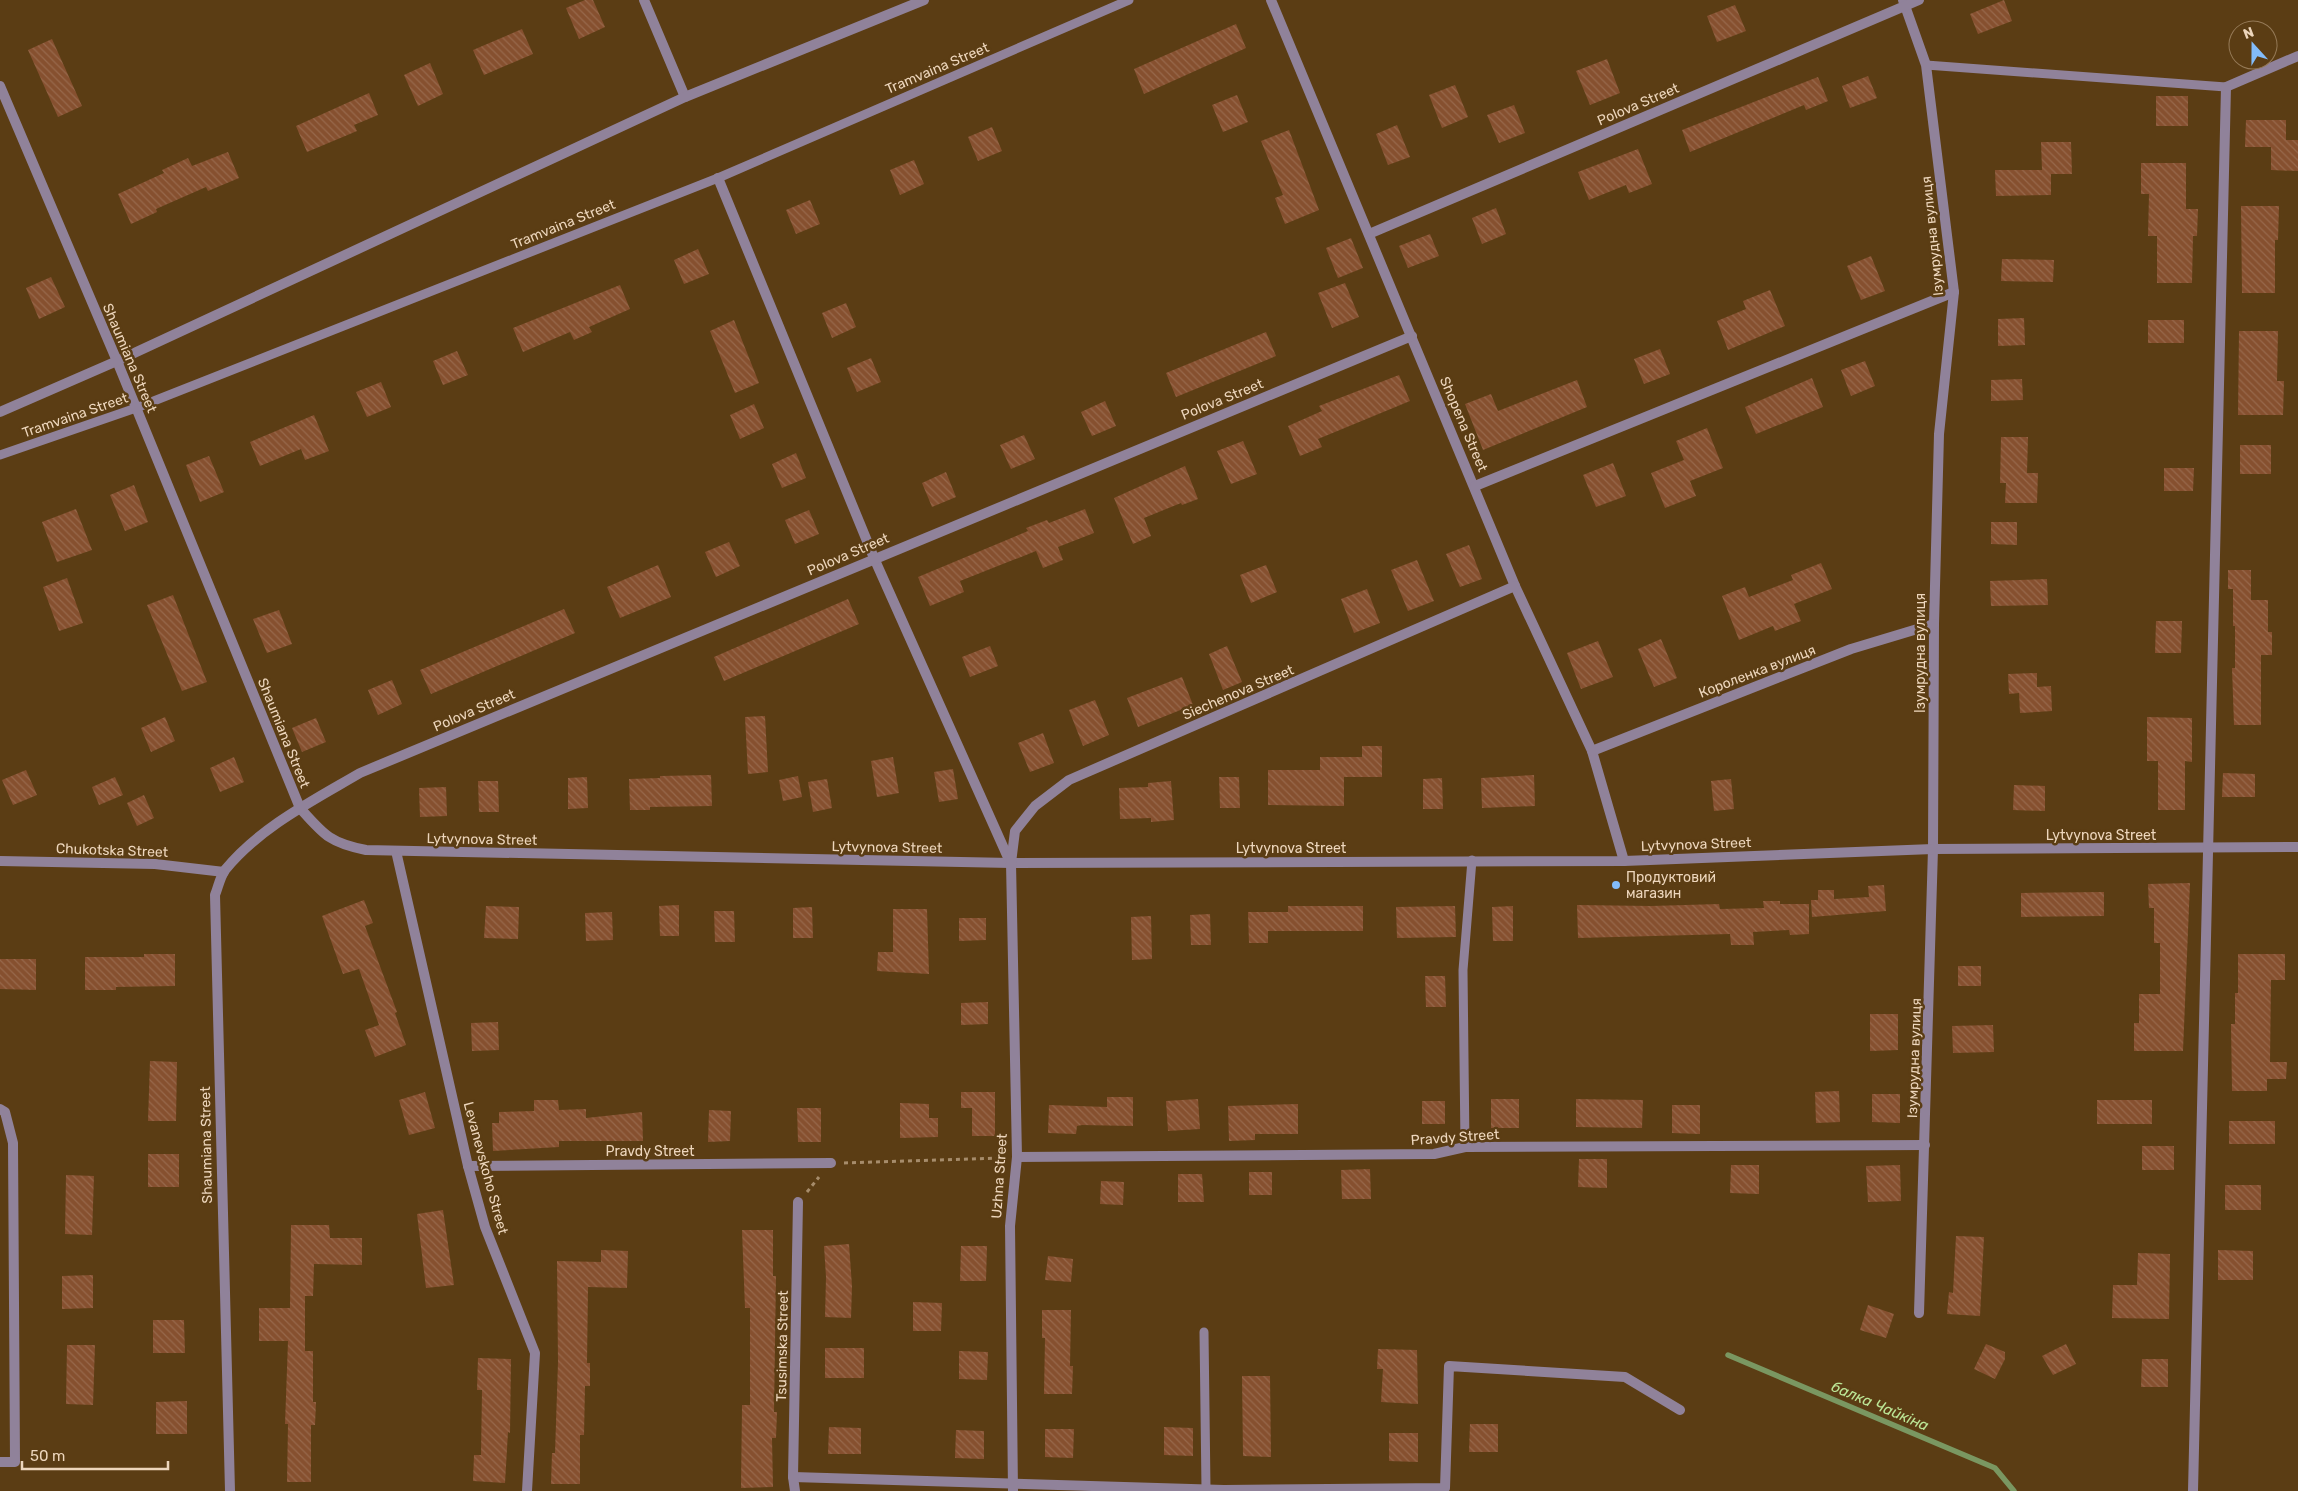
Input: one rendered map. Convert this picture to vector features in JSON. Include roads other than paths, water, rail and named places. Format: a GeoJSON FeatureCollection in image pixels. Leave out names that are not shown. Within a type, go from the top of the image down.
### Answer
{"type":"FeatureCollection","features":[{"type":"Feature","properties":{"kind":"street"},"geometry":{"type":"LineString","coordinates":[[644,0],[685,97]]}},
{"type":"Feature","properties":{"kind":"street","name":"Tramvaina Street"},"geometry":{"type":"LineString","coordinates":[[0,412],[117,361],[685,97],[924,0]]}},
{"type":"Feature","properties":{"kind":"street","name":"Shopena Street"},"geometry":{"type":"LineString","coordinates":[[1271,0],[1516,586],[1592,750],[1624,861]]}},
{"type":"Feature","properties":{"kind":"street","name":"Polova Street"},"geometry":{"type":"LineString","coordinates":[[1369,234],[1904,3],[1919,0]]}},
{"type":"Feature","properties":{"kind":"street","name":"Ізумрудна вулиця"},"geometry":{"type":"LineString","coordinates":[[1904,3],[1926,64],[1954,292],[1939,434],[1934,624],[1933,849],[1919,1313]]}},
{"type":"Feature","properties":{"kind":"street"},"geometry":{"type":"LineString","coordinates":[[2193,1491],[2226,87],[2298,56]]}},
{"type":"Feature","properties":{"kind":"street","name":"Shaumiana Street"},"geometry":{"type":"LineString","coordinates":[[0,86],[117,361],[300,808],[255,840],[224,872],[215,895],[230,1491]]}},
{"type":"Feature","properties":{"kind":"street"},"geometry":{"type":"LineString","coordinates":[[718,178],[874,558],[1011,863]]}},
{"type":"Feature","properties":{"kind":"street"},"geometry":{"type":"LineString","coordinates":[[1474,486],[1954,292]]}},
{"type":"Feature","properties":{"kind":"street","name":"Polova Street"},"geometry":{"type":"LineString","coordinates":[[300,808],[360,772],[1412,336]]}},
{"type":"Feature","properties":{"kind":"street","name":"Siechenova Street"},"geometry":{"type":"LineString","coordinates":[[1011,863],[1015,831],[1035,806],[1069,780],[1516,586]]}},
{"type":"Feature","properties":{"kind":"street","name":"Короленка вулиця"},"geometry":{"type":"LineString","coordinates":[[1592,750],[1851,649],[1934,624]]}},
{"type":"Feature","properties":{"kind":"street","name":"Lytvynova Street"},"geometry":{"type":"LineString","coordinates":[[300,808],[322,833],[340,845],[366,850],[396,851],[1011,863],[1624,861],[1933,849],[2208,849],[2298,847]]}},
{"type":"Feature","properties":{"kind":"street","name":"Levanevskoho Street"},"geometry":{"type":"LineString","coordinates":[[396,851],[468,1166],[485,1228],[535,1353],[527,1491]]}},
{"type":"Feature","properties":{"kind":"street","name":"Chukotska Street"},"geometry":{"type":"LineString","coordinates":[[0,861],[155,864],[224,872]]}},
{"type":"Feature","properties":{"kind":"street","name":"Uzhna Street"},"geometry":{"type":"LineString","coordinates":[[1011,863],[1017,1157],[1010,1226],[1013,1487]]}},
{"type":"Feature","properties":{"kind":"street"},"geometry":{"type":"LineString","coordinates":[[0,1109],[6,1112],[13,1143],[14,1442],[14,1462],[0,1462]]}},
{"type":"Feature","properties":{"kind":"street","name":"Pravdy Street"},"geometry":{"type":"LineString","coordinates":[[1017,1157],[1434,1154],[1465,1147],[1925,1145]]}},
{"type":"Feature","properties":{"kind":"street","name":"Pravdy Street"},"geometry":{"type":"LineString","coordinates":[[468,1166],[831,1163]]}},
{"type":"Feature","properties":{"kind":"street","name":"Tsusimska Street"},"geometry":{"type":"LineString","coordinates":[[795,1491],[793,1478],[798,1202]]}},
{"type":"Feature","properties":{"kind":"street"},"geometry":{"type":"LineString","coordinates":[[793,1478],[1013,1487],[1224,1490],[1444,1489],[1450,1366],[1625,1377],[1680,1410]]}},
{"type":"Feature","properties":{"kind":"lane","name":"Tramvaina Street"},"geometry":{"type":"LineString","coordinates":[[0,455],[136,408],[718,178],[1129,0]]}},
{"type":"Feature","properties":{"kind":"lane"},"geometry":{"type":"LineString","coordinates":[[1926,64],[2226,87]]}},
{"type":"Feature","properties":{"kind":"lane"},"geometry":{"type":"LineString","coordinates":[[1465,1147],[1462,970],[1472,860]]}},
{"type":"Feature","properties":{"kind":"lane"},"geometry":{"type":"LineString","coordinates":[[1204,1332],[1206,1489]]}},
{"type":"Feature","properties":{"kind":"waterway","name":"балка Чайкіна"},"geometry":{"type":"LineString","coordinates":[[1728,1355],[1995,1468],[2014,1491]]}},
{"type":"Feature","properties":{"kind":"place","name":"Продуктовий магазин"},"geometry":{"type":"Point","coordinates":[1616,885]}}]}
